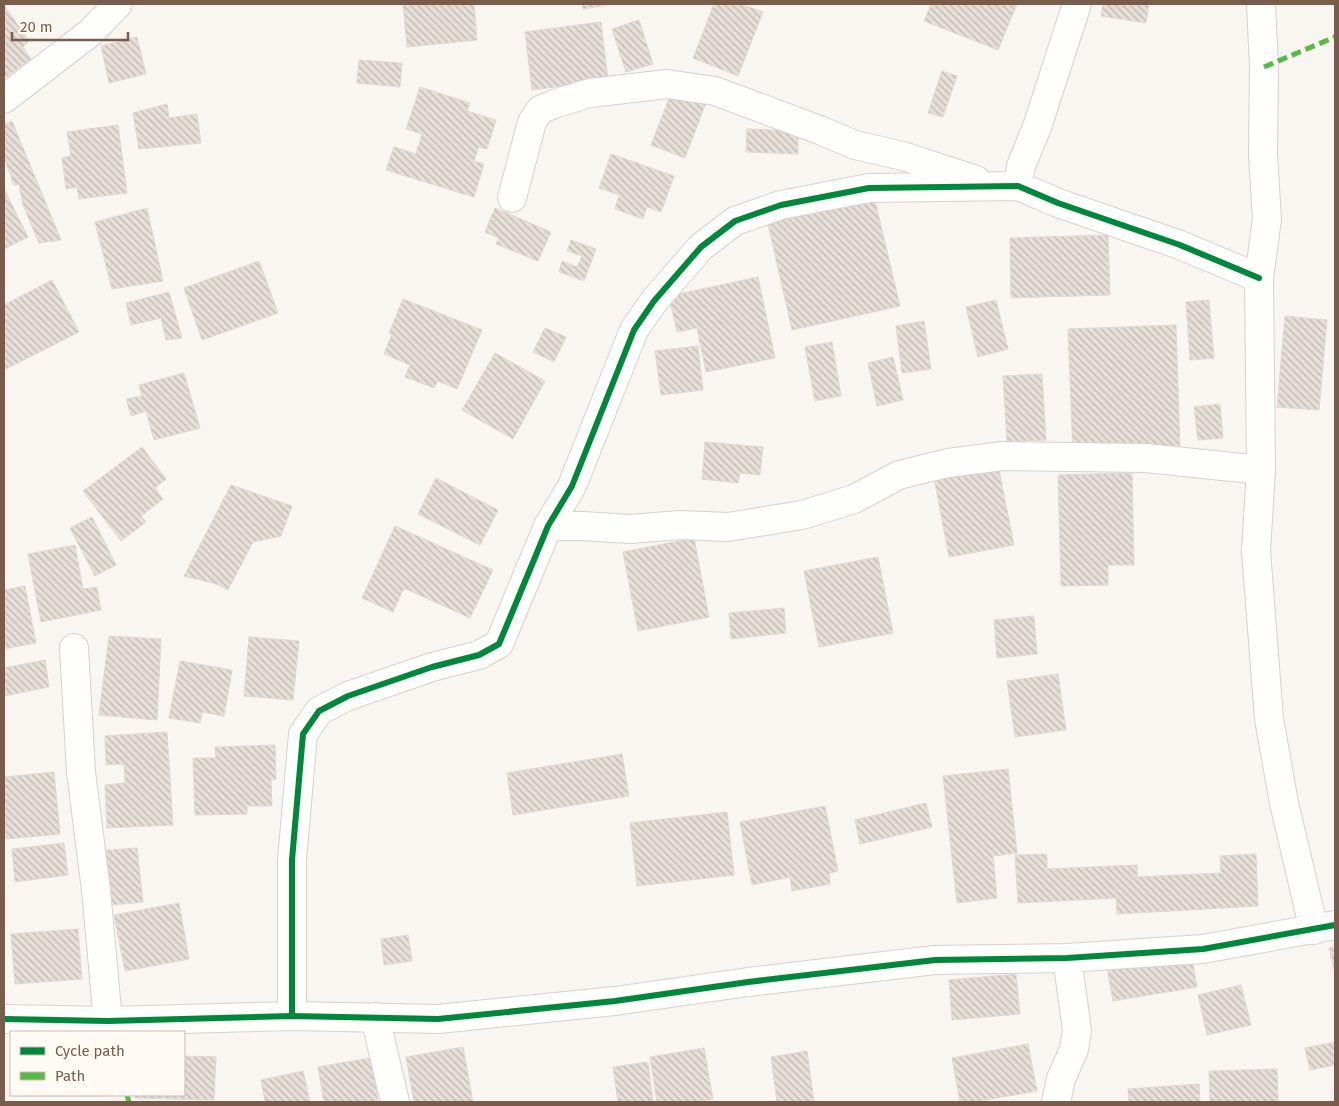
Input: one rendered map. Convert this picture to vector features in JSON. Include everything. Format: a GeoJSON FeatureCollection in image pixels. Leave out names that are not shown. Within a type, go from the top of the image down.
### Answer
{"type":"FeatureCollection","features":[{"type":"Feature","properties":{"kind":"street"},"geometry":{"type":"LineString","coordinates":[[4,99],[91,32],[118,4]]}},
{"type":"Feature","properties":{"kind":"street"},"geometry":{"type":"LineString","coordinates":[[1018,186],[1021,166],[1037,127],[1077,4]]}},
{"type":"Feature","properties":{"kind":"street"},"geometry":{"type":"LineString","coordinates":[[4,1019],[108,1021],[292,1016],[438,1018],[595,1003],[748,982],[935,960],[1067,958],[1203,949],[1324,928],[1284,803],[1269,719],[1256,551],[1261,470],[1259,278],[1267,219],[1263,154],[1264,68],[1261,4]]}},
{"type":"Feature","properties":{"kind":"street"},"geometry":{"type":"LineString","coordinates":[[512,198],[532,122],[540,110],[590,94],[667,84],[715,91],[855,145],[903,156],[992,186]]}},
{"type":"Feature","properties":{"kind":"street"},"geometry":{"type":"LineString","coordinates":[[292,1016],[292,860],[303,734],[319,711],[348,696],[432,667],[479,655],[498,644],[548,526],[572,486],[634,330],[654,301],[701,247],[728,226],[735,221],[781,205],[869,188],[1018,186],[1058,203],[1180,245],[1259,278]]}},
{"type":"Feature","properties":{"kind":"street"},"geometry":{"type":"LineString","coordinates":[[548,526],[630,529],[680,526],[728,527],[802,515],[854,499],[899,475],[948,463],[1003,456],[1146,458],[1261,470]]}},
{"type":"Feature","properties":{"kind":"street"},"geometry":{"type":"LineString","coordinates":[[74,648],[81,772],[96,890],[108,1021]]}},
{"type":"Feature","properties":{"kind":"street"},"geometry":{"type":"LineString","coordinates":[[1056,1102],[1061,1080],[1074,1049],[1077,1030],[1067,958]]}},
{"type":"Feature","properties":{"kind":"street"},"geometry":{"type":"LineString","coordinates":[[375,1017],[396,1102]]}},
{"type":"Feature","properties":{"kind":"building"},"geometry":{"type":"Polygon","coordinates":[[[403,4],[474,4],[477,40],[407,47],[403,4]]]}},
{"type":"Feature","properties":{"kind":"building"},"geometry":{"type":"Polygon","coordinates":[[[582,4],[612,4],[583,9],[582,4]]]}},
{"type":"Feature","properties":{"kind":"building"},"geometry":{"type":"Polygon","coordinates":[[[714,4],[741,4],[763,12],[738,76],[693,58],[714,4]]]}},
{"type":"Feature","properties":{"kind":"building"},"geometry":{"type":"Polygon","coordinates":[[[931,4],[1017,4],[998,50],[924,21],[931,4]]]}},
{"type":"Feature","properties":{"kind":"building"},"geometry":{"type":"Polygon","coordinates":[[[1103,4],[1149,4],[1146,23],[1101,16],[1103,4]]]}},
{"type":"Feature","properties":{"kind":"building"},"geometry":{"type":"Polygon","coordinates":[[[4,5],[29,41],[23,47],[31,59],[6,77],[4,74],[4,5]]]}},
{"type":"Feature","properties":{"kind":"building"},"geometry":{"type":"Polygon","coordinates":[[[639,20],[653,64],[626,72],[612,29],[639,20]]]}},
{"type":"Feature","properties":{"kind":"building"},"geometry":{"type":"Polygon","coordinates":[[[601,22],[608,80],[532,90],[525,32],[601,22]]]}},
{"type":"Feature","properties":{"kind":"building"},"geometry":{"type":"Polygon","coordinates":[[[137,37],[146,74],[109,83],[101,46],[137,37]]]}},
{"type":"Feature","properties":{"kind":"building"},"geometry":{"type":"Polygon","coordinates":[[[359,60],[402,63],[400,87],[357,83],[359,60]]]}},
{"type":"Feature","properties":{"kind":"building"},"geometry":{"type":"Polygon","coordinates":[[[942,71],[957,76],[943,117],[928,113],[942,71]]]}},
{"type":"Feature","properties":{"kind":"building"},"geometry":{"type":"Polygon","coordinates":[[[420,87],[470,103],[467,111],[496,120],[487,149],[479,147],[474,161],[484,164],[474,197],[386,170],[394,147],[416,154],[422,134],[406,129],[420,87]]]}},
{"type":"Feature","properties":{"kind":"building"},"geometry":{"type":"Polygon","coordinates":[[[673,88],[707,100],[685,158],[651,145],[673,88]]]}},
{"type":"Feature","properties":{"kind":"building"},"geometry":{"type":"Polygon","coordinates":[[[167,104],[169,118],[197,114],[201,143],[139,149],[133,113],[167,104]]]}},
{"type":"Feature","properties":{"kind":"building"},"geometry":{"type":"Polygon","coordinates":[[[12,121],[61,240],[39,243],[23,205],[19,184],[14,185],[4,161],[4,125],[12,121]]]}},
{"type":"Feature","properties":{"kind":"building"},"geometry":{"type":"Polygon","coordinates":[[[118,125],[127,193],[79,199],[77,187],[66,189],[62,158],[71,156],[67,132],[118,125]]]}},
{"type":"Feature","properties":{"kind":"building"},"geometry":{"type":"Polygon","coordinates":[[[747,129],[798,131],[798,154],[746,152],[747,129]]]}},
{"type":"Feature","properties":{"kind":"building"},"geometry":{"type":"Polygon","coordinates":[[[611,154],[674,176],[661,212],[647,207],[643,219],[615,209],[619,195],[599,188],[611,154]]]}},
{"type":"Feature","properties":{"kind":"building"},"geometry":{"type":"Polygon","coordinates":[[[4,189],[28,237],[4,249],[4,189]]]}},
{"type":"Feature","properties":{"kind":"building"},"geometry":{"type":"Polygon","coordinates":[[[874,196],[900,306],[792,330],[767,220],[874,196]]]}},
{"type":"Feature","properties":{"kind":"building"},"geometry":{"type":"Polygon","coordinates":[[[147,208],[163,281],[112,289],[95,222],[147,208]]]}},
{"type":"Feature","properties":{"kind":"building"},"geometry":{"type":"Polygon","coordinates":[[[495,208],[551,232],[538,261],[496,244],[499,238],[485,232],[495,208]]]}},
{"type":"Feature","properties":{"kind":"building"},"geometry":{"type":"Polygon","coordinates":[[[1108,235],[1110,295],[1011,298],[1010,238],[1108,235]]]}},
{"type":"Feature","properties":{"kind":"building"},"geometry":{"type":"Polygon","coordinates":[[[571,240],[596,249],[584,281],[559,272],[562,261],[577,267],[582,256],[567,251],[571,240]]]}},
{"type":"Feature","properties":{"kind":"building"},"geometry":{"type":"Polygon","coordinates":[[[259,261],[278,313],[202,340],[184,288],[259,261]]]}},
{"type":"Feature","properties":{"kind":"building"},"geometry":{"type":"Polygon","coordinates":[[[758,277],[775,358],[706,372],[697,328],[677,332],[669,296],[758,277]]]}},
{"type":"Feature","properties":{"kind":"building"},"geometry":{"type":"Polygon","coordinates":[[[52,280],[79,332],[4,370],[4,305],[52,280]]]}},
{"type":"Feature","properties":{"kind":"building"},"geometry":{"type":"Polygon","coordinates":[[[169,292],[182,338],[166,340],[161,318],[131,325],[126,303],[169,292]]]}},
{"type":"Feature","properties":{"kind":"building"},"geometry":{"type":"Polygon","coordinates":[[[403,299],[482,330],[457,389],[438,381],[434,388],[405,377],[410,365],[384,354],[392,334],[389,333],[403,299]]]}},
{"type":"Feature","properties":{"kind":"building"},"geometry":{"type":"Polygon","coordinates":[[[996,300],[1008,349],[978,357],[966,307],[996,300]]]}},
{"type":"Feature","properties":{"kind":"building"},"geometry":{"type":"Polygon","coordinates":[[[1209,300],[1214,358],[1190,360],[1186,302],[1209,300]]]}},
{"type":"Feature","properties":{"kind":"building"},"geometry":{"type":"Polygon","coordinates":[[[1285,316],[1327,320],[1319,410],[1277,407],[1285,316]]]}},
{"type":"Feature","properties":{"kind":"building"},"geometry":{"type":"Polygon","coordinates":[[[924,321],[931,369],[902,373],[896,326],[924,321]]]}},
{"type":"Feature","properties":{"kind":"building"},"geometry":{"type":"Polygon","coordinates":[[[1176,325],[1180,449],[1073,454],[1068,329],[1176,325]]]}},
{"type":"Feature","properties":{"kind":"building"},"geometry":{"type":"Polygon","coordinates":[[[545,328],[566,337],[554,362],[533,352],[545,328]]]}},
{"type":"Feature","properties":{"kind":"building"},"geometry":{"type":"Polygon","coordinates":[[[832,342],[841,396],[815,401],[805,347],[832,342]]]}},
{"type":"Feature","properties":{"kind":"building"},"geometry":{"type":"Polygon","coordinates":[[[698,346],[703,390],[661,395],[655,351],[698,346]]]}},
{"type":"Feature","properties":{"kind":"building"},"geometry":{"type":"Polygon","coordinates":[[[495,353],[545,381],[513,439],[462,410],[495,353]]]}},
{"type":"Feature","properties":{"kind":"building"},"geometry":{"type":"Polygon","coordinates":[[[893,357],[903,400],[877,406],[868,363],[893,357]]]}},
{"type":"Feature","properties":{"kind":"building"},"geometry":{"type":"Polygon","coordinates":[[[184,373],[200,428],[154,440],[146,411],[131,416],[126,399],[142,396],[139,385],[184,373]]]}},
{"type":"Feature","properties":{"kind":"building"},"geometry":{"type":"Polygon","coordinates":[[[1042,374],[1046,440],[1007,442],[1003,376],[1042,374]]]}},
{"type":"Feature","properties":{"kind":"building"},"geometry":{"type":"Polygon","coordinates":[[[1220,404],[1223,438],[1198,440],[1194,407],[1220,404]]]}},
{"type":"Feature","properties":{"kind":"building"},"geometry":{"type":"Polygon","coordinates":[[[705,442],[763,447],[760,475],[740,473],[738,483],[702,479],[705,442]]]}},
{"type":"Feature","properties":{"kind":"building"},"geometry":{"type":"Polygon","coordinates":[[[142,447],[166,479],[155,488],[163,499],[141,516],[146,522],[121,541],[83,491],[142,447]]]}},
{"type":"Feature","properties":{"kind":"building"},"geometry":{"type":"Polygon","coordinates":[[[997,460],[1014,545],[949,557],[933,473],[997,460]]]}},
{"type":"Feature","properties":{"kind":"building"},"geometry":{"type":"Polygon","coordinates":[[[1132,473],[1134,565],[1108,565],[1108,585],[1061,586],[1058,475],[1132,473]]]}},
{"type":"Feature","properties":{"kind":"building"},"geometry":{"type":"Polygon","coordinates":[[[436,478],[498,510],[480,545],[418,514],[436,478]]]}},
{"type":"Feature","properties":{"kind":"building"},"geometry":{"type":"Polygon","coordinates":[[[231,485],[292,506],[281,536],[253,542],[228,590],[216,584],[184,576],[231,485]]]}},
{"type":"Feature","properties":{"kind":"building"},"geometry":{"type":"Polygon","coordinates":[[[92,517],[116,565],[95,576],[70,528],[92,517]]]}},
{"type":"Feature","properties":{"kind":"building"},"geometry":{"type":"Polygon","coordinates":[[[395,526],[493,570],[470,618],[404,588],[393,612],[362,598],[395,526]]]}},
{"type":"Feature","properties":{"kind":"building"},"geometry":{"type":"Polygon","coordinates":[[[694,538],[709,617],[638,631],[623,552],[694,538]]]}},
{"type":"Feature","properties":{"kind":"building"},"geometry":{"type":"Polygon","coordinates":[[[75,545],[83,589],[97,587],[101,610],[41,622],[28,554],[75,545]]]}},
{"type":"Feature","properties":{"kind":"building"},"geometry":{"type":"Polygon","coordinates":[[[878,557],[893,633],[819,647],[804,571],[878,557]]]}},
{"type":"Feature","properties":{"kind":"building"},"geometry":{"type":"Polygon","coordinates":[[[25,586],[36,643],[4,649],[4,590],[25,586]]]}},
{"type":"Feature","properties":{"kind":"building"},"geometry":{"type":"Polygon","coordinates":[[[784,608],[786,633],[731,639],[729,613],[784,608]]]}},
{"type":"Feature","properties":{"kind":"building"},"geometry":{"type":"Polygon","coordinates":[[[1034,616],[1037,654],[997,658],[994,620],[1034,616]]]}},
{"type":"Feature","properties":{"kind":"building"},"geometry":{"type":"Polygon","coordinates":[[[109,636],[161,639],[157,720],[99,715],[109,636]]]}},
{"type":"Feature","properties":{"kind":"building"},"geometry":{"type":"Polygon","coordinates":[[[249,637],[299,641],[293,700],[244,696],[249,637]]]}},
{"type":"Feature","properties":{"kind":"building"},"geometry":{"type":"Polygon","coordinates":[[[45,660],[49,687],[4,696],[4,668],[45,660]]]}},
{"type":"Feature","properties":{"kind":"building"},"geometry":{"type":"Polygon","coordinates":[[[180,661],[232,670],[224,716],[202,712],[200,723],[169,718],[180,661]]]}},
{"type":"Feature","properties":{"kind":"building"},"geometry":{"type":"Polygon","coordinates":[[[1058,674],[1066,730],[1015,737],[1007,681],[1058,674]]]}},
{"type":"Feature","properties":{"kind":"building"},"geometry":{"type":"Polygon","coordinates":[[[167,732],[173,825],[107,828],[105,785],[125,783],[124,764],[106,765],[105,736],[167,732]]]}},
{"type":"Feature","properties":{"kind":"building"},"geometry":{"type":"Polygon","coordinates":[[[275,745],[276,779],[271,780],[272,806],[247,806],[247,814],[195,815],[193,758],[216,758],[215,747],[275,745]]]}},
{"type":"Feature","properties":{"kind":"building"},"geometry":{"type":"Polygon","coordinates":[[[622,754],[629,796],[513,815],[507,773],[622,754]]]}},
{"type":"Feature","properties":{"kind":"building"},"geometry":{"type":"Polygon","coordinates":[[[1008,769],[1017,853],[993,856],[997,898],[957,903],[943,776],[1008,769]]]}},
{"type":"Feature","properties":{"kind":"building"},"geometry":{"type":"Polygon","coordinates":[[[54,772],[60,834],[6,839],[4,777],[54,772]]]}},
{"type":"Feature","properties":{"kind":"building"},"geometry":{"type":"Polygon","coordinates":[[[926,803],[932,827],[860,844],[855,820],[926,803]]]}},
{"type":"Feature","properties":{"kind":"building"},"geometry":{"type":"Polygon","coordinates":[[[825,806],[838,871],[829,873],[830,884],[792,891],[790,877],[752,885],[740,822],[825,806]]]}},
{"type":"Feature","properties":{"kind":"building"},"geometry":{"type":"Polygon","coordinates":[[[727,812],[734,875],[637,886],[630,823],[727,812]]]}},
{"type":"Feature","properties":{"kind":"building"},"geometry":{"type":"Polygon","coordinates":[[[64,843],[68,875],[15,882],[12,849],[64,843]]]}},
{"type":"Feature","properties":{"kind":"building"},"geometry":{"type":"Polygon","coordinates":[[[137,848],[143,902],[103,906],[98,851],[137,848]]]}},
{"type":"Feature","properties":{"kind":"building"},"geometry":{"type":"Polygon","coordinates":[[[1047,854],[1047,869],[1137,865],[1138,897],[1018,903],[1015,855],[1047,854]]]}},
{"type":"Feature","properties":{"kind":"building"},"geometry":{"type":"Polygon","coordinates":[[[1256,854],[1258,906],[1117,914],[1115,878],[1221,873],[1220,856],[1256,854]]]}},
{"type":"Feature","properties":{"kind":"building"},"geometry":{"type":"Polygon","coordinates":[[[179,903],[189,959],[125,971],[114,915],[179,903]]]}},
{"type":"Feature","properties":{"kind":"building"},"geometry":{"type":"Polygon","coordinates":[[[78,929],[82,979],[15,984],[11,934],[78,929]]]}},
{"type":"Feature","properties":{"kind":"building"},"geometry":{"type":"Polygon","coordinates":[[[408,935],[412,961],[384,965],[381,939],[408,935]]]}},
{"type":"Feature","properties":{"kind":"building"},"geometry":{"type":"Polygon","coordinates":[[[1335,946],[1335,974],[1329,948],[1335,946]]]}},
{"type":"Feature","properties":{"kind":"building"},"geometry":{"type":"Polygon","coordinates":[[[1191,952],[1197,987],[1113,1001],[1107,967],[1191,952]]]}},
{"type":"Feature","properties":{"kind":"building"},"geometry":{"type":"Polygon","coordinates":[[[1016,974],[1020,1014],[952,1020],[949,980],[1016,974]]]}},
{"type":"Feature","properties":{"kind":"building"},"geometry":{"type":"Polygon","coordinates":[[[1241,985],[1251,1025],[1207,1035],[1198,995],[1241,985]]]}},
{"type":"Feature","properties":{"kind":"building"},"geometry":{"type":"Polygon","coordinates":[[[1335,1042],[1335,1065],[1310,1070],[1305,1048],[1335,1042]]]}},
{"type":"Feature","properties":{"kind":"building"},"geometry":{"type":"Polygon","coordinates":[[[1028,1044],[1037,1091],[975,1102],[960,1102],[952,1058],[1028,1044]]]}},
{"type":"Feature","properties":{"kind":"building"},"geometry":{"type":"Polygon","coordinates":[[[463,1047],[473,1102],[414,1102],[406,1057],[463,1047]]]}},
{"type":"Feature","properties":{"kind":"building"},"geometry":{"type":"Polygon","coordinates":[[[704,1048],[713,1099],[693,1102],[657,1102],[650,1057],[704,1048]]]}},
{"type":"Feature","properties":{"kind":"building"},"geometry":{"type":"Polygon","coordinates":[[[807,1051],[814,1102],[777,1102],[771,1057],[807,1051]]]}},
{"type":"Feature","properties":{"kind":"building"},"geometry":{"type":"Polygon","coordinates":[[[185,1056],[216,1057],[214,1100],[135,1098],[135,1096],[185,1096],[185,1056]]]}},
{"type":"Feature","properties":{"kind":"building"},"geometry":{"type":"Polygon","coordinates":[[[371,1058],[378,1102],[324,1102],[318,1067],[371,1058]]]}},
{"type":"Feature","properties":{"kind":"building"},"geometry":{"type":"Polygon","coordinates":[[[648,1062],[653,1102],[618,1102],[613,1067],[648,1062]]]}},
{"type":"Feature","properties":{"kind":"building"},"geometry":{"type":"Polygon","coordinates":[[[1277,1069],[1278,1102],[1210,1102],[1209,1071],[1277,1069]]]}},
{"type":"Feature","properties":{"kind":"building"},"geometry":{"type":"Polygon","coordinates":[[[303,1071],[310,1102],[265,1102],[261,1080],[303,1071]]]}},
{"type":"Feature","properties":{"kind":"building"},"geometry":{"type":"Polygon","coordinates":[[[1199,1084],[1200,1102],[1129,1102],[1128,1089],[1199,1084]]]}},
{"type":"Feature","properties":{"kind":"marked path"},"geometry":{"type":"LineString","coordinates":[[1264,67],[1335,37]]}},
{"type":"Feature","properties":{"kind":"marked path"},"geometry":{"type":"LineString","coordinates":[[127,1096],[129,1102]]}},
{"type":"Feature","properties":{"kind":"cycle path"},"geometry":{"type":"LineString","coordinates":[[292,1016],[292,860],[303,734],[319,711],[348,696],[432,667],[479,655],[499,644],[548,526],[572,486],[634,330],[654,301],[701,247],[735,221],[781,205],[869,188],[1018,186],[1058,203],[1180,245],[1259,278]]}},
{"type":"Feature","properties":{"kind":"cycle path"},"geometry":{"type":"LineString","coordinates":[[4,1019],[108,1021],[292,1016],[438,1019],[615,1001],[748,982],[935,960],[1067,958],[1203,949],[1335,925]]}}]}
